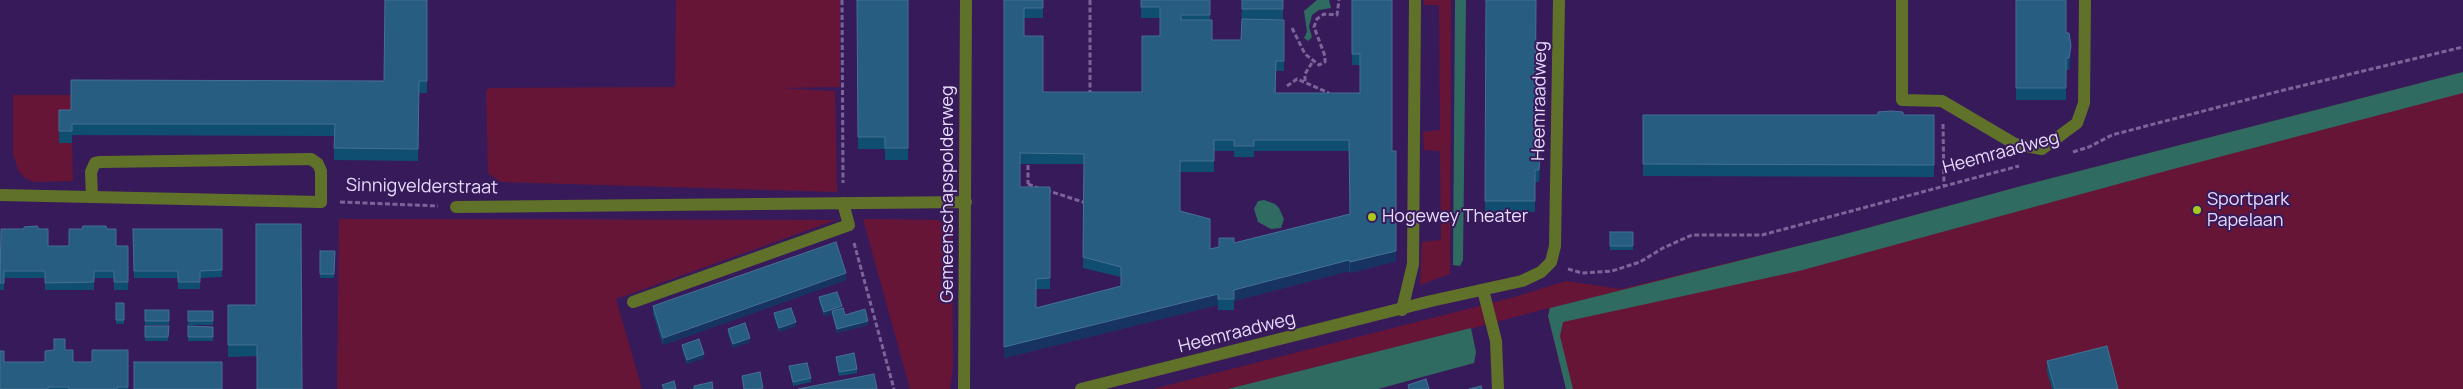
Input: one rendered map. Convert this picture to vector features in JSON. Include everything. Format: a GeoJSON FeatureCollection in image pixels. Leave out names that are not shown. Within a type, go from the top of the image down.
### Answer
{"type":"FeatureCollection","features":[{"type":"Feature","properties":{"kind":"street","name":"Gemeenschapspolderweg"},"geometry":{"type":"LineString","coordinates":[[964,389],[966,0]]}},
{"type":"Feature","properties":{"kind":"street"},"geometry":{"type":"LineString","coordinates":[[1402,310],[1413,264],[1415,0]]}},
{"type":"Feature","properties":{"kind":"street","name":"Heemraadweg"},"geometry":{"type":"LineString","coordinates":[[1081,389],[1522,281],[1541,272],[1551,262],[1556,231],[1559,0]]}},
{"type":"Feature","properties":{"kind":"street","name":"Heemraadweg"},"geometry":{"type":"LineString","coordinates":[[1902,0],[1902,100],[1942,101],[2015,144],[2042,149],[2077,123],[2084,103],[2085,0]]}},
{"type":"Feature","properties":{"kind":"street"},"geometry":{"type":"LineString","coordinates":[[92,197],[92,166],[100,162],[311,159],[318,164],[321,171],[321,202]]}},
{"type":"Feature","properties":{"kind":"street","name":"Sinnigvelderstraat"},"geometry":{"type":"LineString","coordinates":[[0,195],[321,202]]}},
{"type":"Feature","properties":{"kind":"street","name":"Sinnigvelderstraat"},"geometry":{"type":"LineString","coordinates":[[456,207],[966,202]]}},
{"type":"Feature","properties":{"kind":"street"},"geometry":{"type":"LineString","coordinates":[[633,302],[849,225],[843,204]]}},
{"type":"Feature","properties":{"kind":"street"},"geometry":{"type":"LineString","coordinates":[[1483,290],[1496,341],[1498,389]]}},
{"type":"Feature","properties":{"kind":"path"},"geometry":{"type":"LineString","coordinates":[[842,0],[843,204]]}},
{"type":"Feature","properties":{"kind":"path"},"geometry":{"type":"LineString","coordinates":[[1090,0],[1090,100]]}},
{"type":"Feature","properties":{"kind":"path"},"geometry":{"type":"LineString","coordinates":[[1292,28],[1305,54],[1319,65],[1325,62],[1325,56],[1314,27],[1317,19],[1324,14],[1337,15],[1339,0]]}},
{"type":"Feature","properties":{"kind":"path","name":"Heemraadweg"},"geometry":{"type":"LineString","coordinates":[[2071,152],[2089,148],[2112,135],[2280,91],[2463,47]]}},
{"type":"Feature","properties":{"kind":"path"},"geometry":{"type":"LineString","coordinates":[[1304,81],[1304,74],[1313,61]]}},
{"type":"Feature","properties":{"kind":"path"},"geometry":{"type":"LineString","coordinates":[[1287,86],[1297,79],[1328,93],[1336,94]]}},
{"type":"Feature","properties":{"kind":"path"},"geometry":{"type":"LineString","coordinates":[[1942,101],[1944,186]]}},
{"type":"Feature","properties":{"kind":"path"},"geometry":{"type":"LineString","coordinates":[[1028,165],[1028,190]]}},
{"type":"Feature","properties":{"kind":"path","name":"Heemraadweg"},"geometry":{"type":"LineString","coordinates":[[1551,262],[1582,273],[1612,271],[1640,262],[1662,248],[1692,235],[1762,235],[2026,165]]}},
{"type":"Feature","properties":{"kind":"path"},"geometry":{"type":"LineString","coordinates":[[1028,184],[1090,204],[1090,194]]}},
{"type":"Feature","properties":{"kind":"path","name":"Sinnigvelderstraat"},"geometry":{"type":"LineString","coordinates":[[321,202],[456,207]]}},
{"type":"Feature","properties":{"kind":"path"},"geometry":{"type":"LineString","coordinates":[[849,225],[894,389]]}},
{"type":"Feature","properties":{"kind":"shaded area"},"geometry":{"type":"Polygon","coordinates":[[[676,0],[840,0],[840,87],[779,88],[835,91],[837,192],[501,182],[488,173],[486,91],[490,88],[675,87],[676,0]]]}},
{"type":"Feature","properties":{"kind":"shaded area"},"geometry":{"type":"Polygon","coordinates":[[[1317,0],[1329,0],[1331,8],[1319,10],[1312,15],[1309,27],[1312,37],[1308,41],[1304,38],[1307,32],[1304,11],[1317,0]]]}},
{"type":"Feature","properties":{"kind":"shaded area"},"geometry":{"type":"Polygon","coordinates":[[[1424,0],[1451,0],[1450,274],[1420,285],[1422,242],[1441,240],[1440,151],[1424,150],[1423,132],[1440,130],[1439,5],[1424,5],[1424,0]]]}},
{"type":"Feature","properties":{"kind":"shaded area"},"geometry":{"type":"Polygon","coordinates":[[[1455,0],[1466,0],[1463,260],[1460,266],[1453,265],[1455,0]]]}},
{"type":"Feature","properties":{"kind":"shaded area","name":"Sportpark Papelaan"},"geometry":{"type":"Polygon","coordinates":[[[2463,72],[2463,389],[1566,389],[1548,316],[1549,308],[1242,389],[1153,389],[1515,297],[1566,281],[1621,289],[1838,236],[2025,185],[2463,72]]]}},
{"type":"Feature","properties":{"kind":"shaded area"},"geometry":{"type":"Polygon","coordinates":[[[2463,72],[2463,93],[2177,168],[1799,271],[1563,322],[1560,336],[1573,389],[1566,389],[1548,316],[1550,308],[1838,236],[2025,185],[2463,72]]]}},
{"type":"Feature","properties":{"kind":"shaded area"},"geometry":{"type":"Polygon","coordinates":[[[13,95],[72,95],[72,124],[60,142],[72,142],[73,181],[34,182],[25,178],[18,170],[13,153],[13,95]]]}},
{"type":"Feature","properties":{"kind":"shaded area"},"geometry":{"type":"Polygon","coordinates":[[[1264,200],[1275,204],[1279,208],[1284,219],[1281,228],[1271,229],[1258,222],[1254,209],[1258,201],[1264,200]]]}},
{"type":"Feature","properties":{"kind":"shaded area"},"geometry":{"type":"Polygon","coordinates":[[[339,219],[836,220],[616,299],[642,389],[337,389],[339,219]]]}},
{"type":"Feature","properties":{"kind":"shaded area"},"geometry":{"type":"Polygon","coordinates":[[[863,219],[938,220],[948,228],[952,236],[953,368],[950,389],[910,389],[863,219]]]}},
{"type":"Feature","properties":{"kind":"shaded area"},"geometry":{"type":"Polygon","coordinates":[[[1471,328],[1476,352],[1474,363],[1378,389],[1228,389],[1471,328]]]}},
{"type":"Feature","properties":{"kind":"building"},"geometry":{"type":"Polygon","coordinates":[[[385,0],[427,0],[427,81],[419,81],[418,149],[334,148],[335,124],[72,124],[72,131],[59,131],[59,110],[71,110],[71,80],[384,81],[385,0]]]}},
{"type":"Feature","properties":{"kind":"building"},"geometry":{"type":"Polygon","coordinates":[[[857,0],[908,0],[908,148],[885,148],[885,137],[858,137],[857,0]]]}},
{"type":"Feature","properties":{"kind":"building"},"geometry":{"type":"Polygon","coordinates":[[[1004,0],[1043,0],[1043,8],[1024,8],[1024,36],[1043,36],[1043,92],[1142,92],[1142,36],[1160,36],[1160,7],[1141,7],[1141,0],[1210,0],[1210,15],[1181,15],[1181,20],[1212,20],[1212,40],[1241,40],[1242,19],[1284,20],[1284,61],[1276,61],[1275,93],[1360,93],[1360,54],[1352,54],[1352,0],[1392,0],[1392,151],[1396,151],[1396,251],[1350,262],[1349,260],[1234,290],[1234,299],[1218,299],[1218,294],[1004,347],[1004,0]],[[1214,140],[1214,161],[1180,161],[1180,211],[1210,219],[1210,249],[1219,247],[1219,238],[1234,238],[1234,243],[1350,214],[1349,140],[1254,140],[1254,146],[1234,146],[1234,140],[1214,140]],[[1020,153],[1020,187],[1050,187],[1050,278],[1036,279],[1036,308],[1121,286],[1121,267],[1083,257],[1084,154],[1020,153]]]}},
{"type":"Feature","properties":{"kind":"building"},"geometry":{"type":"Polygon","coordinates":[[[1242,0],[1283,0],[1283,9],[1242,9],[1242,0]]]}},
{"type":"Feature","properties":{"kind":"building"},"geometry":{"type":"Polygon","coordinates":[[[1486,0],[1536,0],[1535,145],[1539,145],[1540,158],[1539,170],[1535,170],[1535,201],[1485,201],[1486,0]]]}},
{"type":"Feature","properties":{"kind":"building"},"geometry":{"type":"Polygon","coordinates":[[[2016,0],[2066,0],[2066,33],[2069,33],[2071,46],[2069,58],[2066,58],[2066,88],[2016,88],[2016,0]]]}},
{"type":"Feature","properties":{"kind":"building"},"geometry":{"type":"Polygon","coordinates":[[[1878,112],[1903,112],[1903,115],[1934,115],[1934,165],[1643,164],[1643,115],[1878,115],[1878,112]]]}},
{"type":"Feature","properties":{"kind":"building"},"geometry":{"type":"Polygon","coordinates":[[[256,224],[301,224],[302,389],[257,389],[257,345],[228,345],[228,305],[256,305],[256,224]]]}},
{"type":"Feature","properties":{"kind":"building"},"geometry":{"type":"Polygon","coordinates":[[[37,226],[39,229],[48,229],[48,246],[69,246],[69,229],[82,229],[83,226],[106,226],[107,229],[116,229],[116,246],[128,246],[128,282],[114,282],[114,271],[94,271],[94,282],[45,283],[45,271],[4,271],[4,283],[0,283],[1,229],[24,229],[24,227],[37,226]]]}},
{"type":"Feature","properties":{"kind":"building"},"geometry":{"type":"Polygon","coordinates":[[[133,229],[222,229],[222,270],[200,271],[200,282],[178,282],[178,271],[134,271],[133,229]]]}},
{"type":"Feature","properties":{"kind":"building"},"geometry":{"type":"Polygon","coordinates":[[[1610,232],[1633,232],[1633,246],[1610,246],[1610,232]]]}},
{"type":"Feature","properties":{"kind":"building"},"geometry":{"type":"Polygon","coordinates":[[[836,242],[846,273],[663,338],[653,306],[836,242]]]}},
{"type":"Feature","properties":{"kind":"building"},"geometry":{"type":"Polygon","coordinates":[[[320,251],[335,251],[334,274],[320,274],[320,251]]]}},
{"type":"Feature","properties":{"kind":"building"},"geometry":{"type":"Polygon","coordinates":[[[837,292],[842,306],[824,312],[819,297],[837,292]]]}},
{"type":"Feature","properties":{"kind":"building"},"geometry":{"type":"Polygon","coordinates":[[[116,303],[124,303],[124,320],[116,320],[116,303]]]}},
{"type":"Feature","properties":{"kind":"building"},"geometry":{"type":"Polygon","coordinates":[[[791,308],[796,322],[779,328],[774,313],[791,308]]]}},
{"type":"Feature","properties":{"kind":"building"},"geometry":{"type":"Polygon","coordinates":[[[843,308],[845,315],[865,309],[868,321],[837,329],[832,311],[843,308]]]}},
{"type":"Feature","properties":{"kind":"building"},"geometry":{"type":"Polygon","coordinates":[[[145,310],[169,310],[169,321],[145,321],[145,310]]]}},
{"type":"Feature","properties":{"kind":"building"},"geometry":{"type":"Polygon","coordinates":[[[188,311],[213,311],[213,321],[188,321],[188,311]]]}},
{"type":"Feature","properties":{"kind":"building"},"geometry":{"type":"Polygon","coordinates":[[[745,323],[750,338],[733,344],[728,329],[745,323]]]}},
{"type":"Feature","properties":{"kind":"building"},"geometry":{"type":"Polygon","coordinates":[[[145,326],[169,326],[168,337],[145,337],[145,326]]]}},
{"type":"Feature","properties":{"kind":"building"},"geometry":{"type":"Polygon","coordinates":[[[188,326],[213,327],[213,337],[188,337],[188,326]]]}},
{"type":"Feature","properties":{"kind":"building"},"geometry":{"type":"Polygon","coordinates":[[[54,339],[65,339],[65,350],[73,350],[73,362],[92,362],[92,350],[128,350],[128,387],[117,387],[117,389],[69,389],[69,387],[48,387],[48,389],[0,388],[0,351],[4,351],[4,362],[45,362],[45,351],[54,350],[54,339]]]}},
{"type":"Feature","properties":{"kind":"building"},"geometry":{"type":"Polygon","coordinates":[[[699,339],[704,354],[687,360],[682,345],[699,339]]]}},
{"type":"Feature","properties":{"kind":"building"},"geometry":{"type":"Polygon","coordinates":[[[2107,346],[2118,389],[2055,389],[2047,361],[2107,346]]]}},
{"type":"Feature","properties":{"kind":"building"},"geometry":{"type":"Polygon","coordinates":[[[854,353],[857,369],[839,372],[836,357],[854,353]]]}},
{"type":"Feature","properties":{"kind":"building"},"geometry":{"type":"Polygon","coordinates":[[[134,362],[222,362],[222,389],[134,389],[134,362]]]}},
{"type":"Feature","properties":{"kind":"building"},"geometry":{"type":"Polygon","coordinates":[[[807,363],[811,378],[793,382],[789,366],[807,363]]]}},
{"type":"Feature","properties":{"kind":"building"},"geometry":{"type":"Polygon","coordinates":[[[760,372],[763,388],[744,389],[742,376],[760,372]]]}},
{"type":"Feature","properties":{"kind":"building"},"geometry":{"type":"Polygon","coordinates":[[[874,374],[877,389],[798,389],[874,374]]]}},
{"type":"Feature","properties":{"kind":"building"},"geometry":{"type":"Polygon","coordinates":[[[1426,379],[1429,389],[1409,389],[1408,385],[1426,379]]]}},
{"type":"Feature","properties":{"kind":"building"},"geometry":{"type":"Polygon","coordinates":[[[674,381],[676,389],[664,389],[662,385],[674,381]]]}},
{"type":"Feature","properties":{"kind":"building"},"geometry":{"type":"Polygon","coordinates":[[[712,382],[713,389],[694,389],[694,386],[712,382]]]}},
{"type":"Feature","properties":{"kind":"building"},"geometry":{"type":"Polygon","coordinates":[[[1481,386],[1482,389],[1469,389],[1481,386]]]}},
{"type":"Feature","properties":{"kind":"place","name":"Sportpark Papelaan"},"geometry":{"type":"Point","coordinates":[2197,210]}},
{"type":"Feature","properties":{"kind":"place","name":"Hogewey Theater"},"geometry":{"type":"Point","coordinates":[1372,217]}}]}
